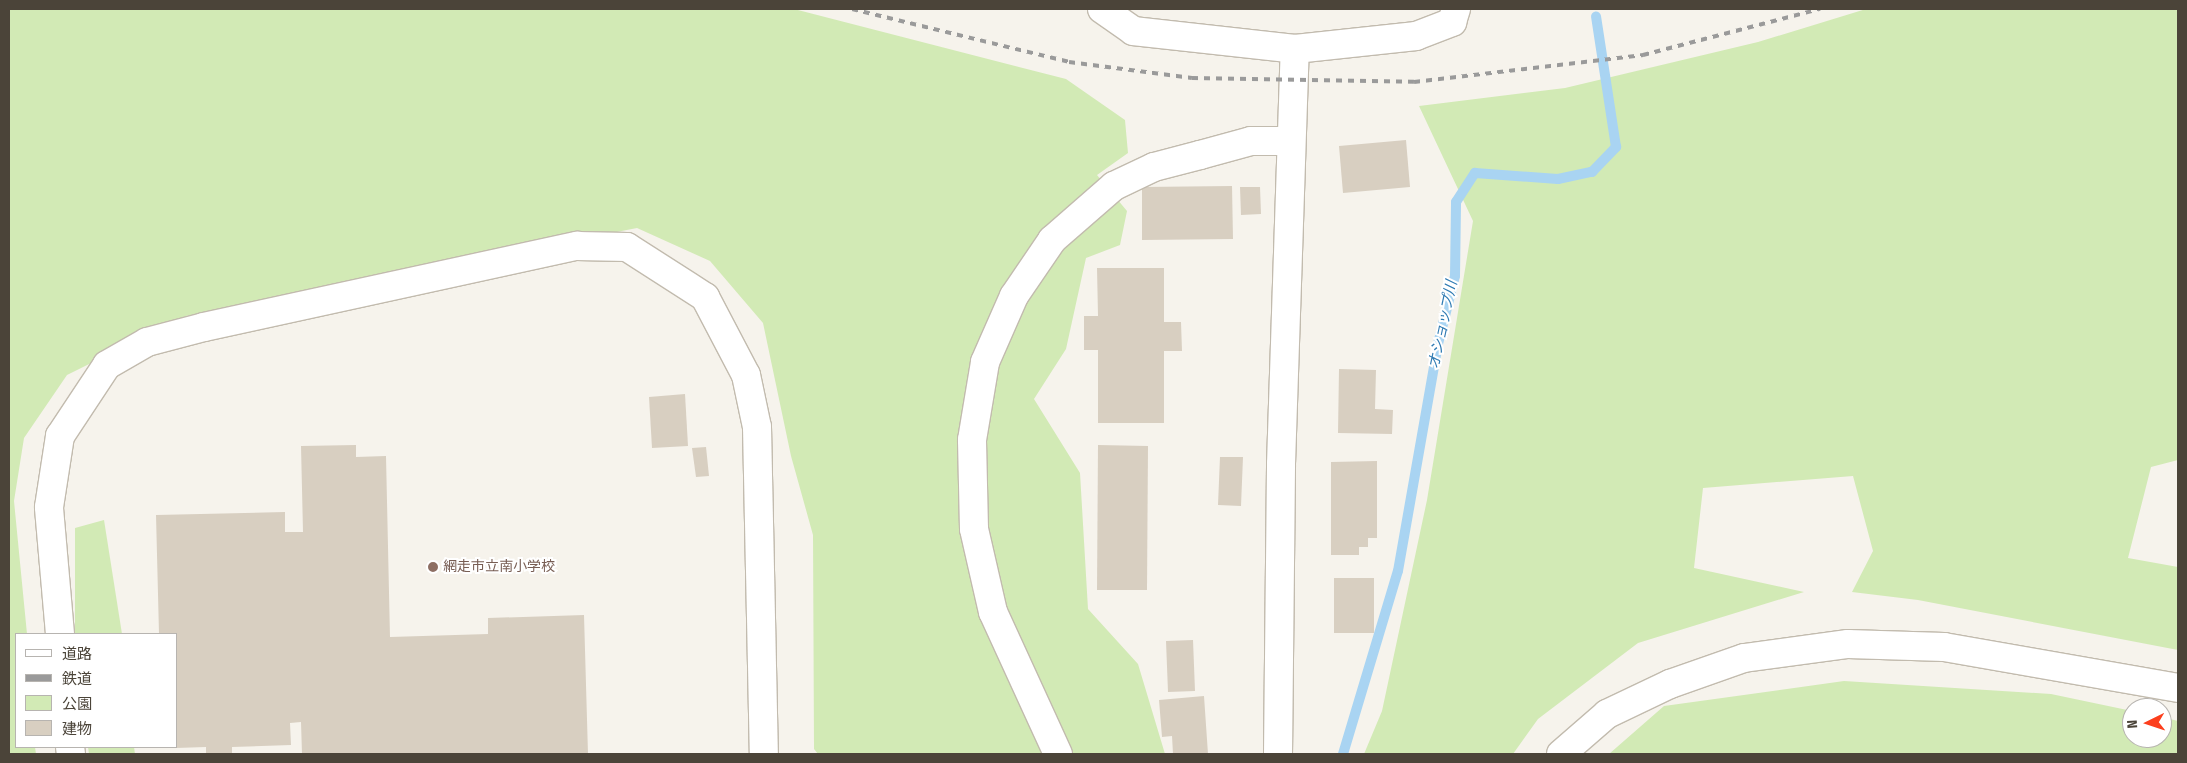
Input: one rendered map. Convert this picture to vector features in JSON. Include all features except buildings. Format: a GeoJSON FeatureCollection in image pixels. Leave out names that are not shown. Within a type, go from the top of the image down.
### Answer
{"type":"FeatureCollection","features":[{"type":"Feature","properties":{"kind":"street"},"geometry":{"type":"LineString","coordinates":[[1102,9],[1133,31],[1295,49],[1416,36],[1452,22],[1456,9]]}},
{"type":"Feature","properties":{"kind":"street"},"geometry":{"type":"LineString","coordinates":[[1278,754],[1289,141],[1295,49]]}},
{"type":"Feature","properties":{"kind":"street"},"geometry":{"type":"LineString","coordinates":[[1058,754],[993,612],[974,529],[972,440],[985,362],[1014,296],[1052,240],[1114,186],[1154,167],[1251,141],[1289,141]]}},
{"type":"Feature","properties":{"kind":"street"},"geometry":{"type":"LineString","coordinates":[[60,633],[49,507],[60,436],[107,365],[147,342],[204,327],[577,246],[628,248],[705,297],[746,375],[757,427],[764,754]]}},
{"type":"Feature","properties":{"kind":"street"},"geometry":{"type":"LineString","coordinates":[[1561,754],[1607,714],[1670,684],[1744,658],[1848,644],[1944,647],[2178,688]]}},
{"type":"Feature","properties":{"kind":"green space"},"geometry":{"type":"Polygon","coordinates":[[[9,9],[794,9],[1066,79],[1125,120],[1128,153],[1097,175],[1127,211],[1120,245],[1086,258],[1066,349],[1034,399],[1080,473],[1088,609],[1138,664],[1165,754],[818,754],[814,749],[813,535],[791,456],[763,323],[710,261],[637,228],[186,316],[67,375],[24,438],[14,501],[27,633],[15,633],[15,748],[35,748],[36,754],[9,754],[9,9]]]}},
{"type":"Feature","properties":{"kind":"green space"},"geometry":{"type":"Polygon","coordinates":[[[1866,9],[2178,9],[2178,460],[2151,467],[2128,558],[2178,567],[2178,650],[1918,600],[1852,592],[1873,551],[1853,476],[1703,488],[1694,568],[1804,592],[1638,643],[1538,719],[1513,754],[1364,754],[1382,711],[1427,500],[1473,221],[1419,106],[1565,88],[1758,42],[1866,9]]]}},
{"type":"Feature","properties":{"kind":"green space"},"geometry":{"type":"Polygon","coordinates":[[[104,520],[122,633],[75,633],[75,528],[104,520]]]}},
{"type":"Feature","properties":{"kind":"green space"},"geometry":{"type":"Polygon","coordinates":[[[1844,681],[2051,694],[2122,709],[2122,748],[2172,748],[2172,720],[2178,721],[2178,754],[1609,754],[1664,706],[1844,681]]]}},
{"type":"Feature","properties":{"kind":"green space"},"geometry":{"type":"Polygon","coordinates":[[[88,748],[134,748],[135,754],[89,754],[88,748]]]}},
{"type":"Feature","properties":{"kind":"waterway","name":"オショップ川"},"geometry":{"type":"LineString","coordinates":[[1343,754],[1398,571],[1438,344],[1455,276],[1456,202],[1475,173],[1558,179],[1592,172],[1616,147],[1596,17]]}},
{"type":"Feature","properties":{"kind":"railway"},"geometry":{"type":"LineString","coordinates":[[852,9],[1069,62],[1192,78],[1414,82],[1643,55],[1820,9]]}},
{"type":"Feature","properties":{"kind":"place","name":"網走市立南小学校"},"geometry":{"type":"Point","coordinates":[433,567]}}]}
